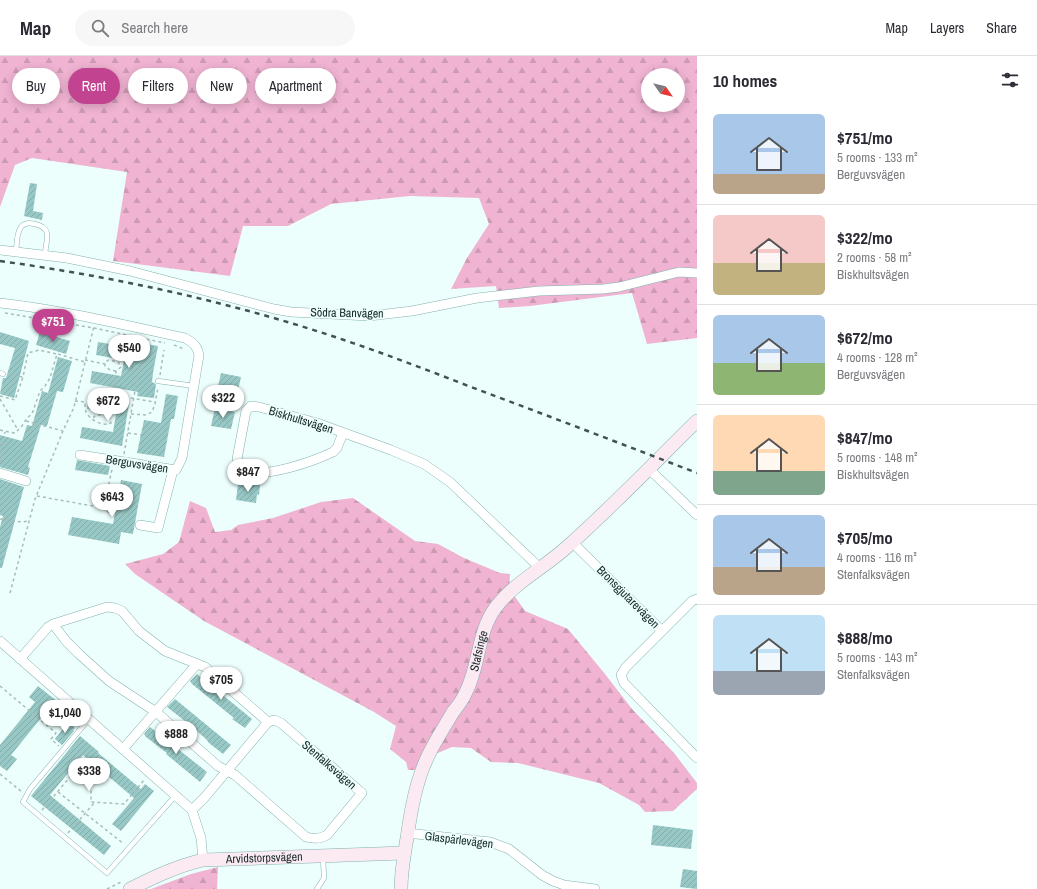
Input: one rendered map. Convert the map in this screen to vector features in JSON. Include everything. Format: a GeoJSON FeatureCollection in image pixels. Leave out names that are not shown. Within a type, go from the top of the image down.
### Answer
{"type":"FeatureCollection","features":[{"type":"Feature","properties":{"kind":"street","name":"Södra Banvägen"},"geometry":{"type":"LineString","coordinates":[[0,250],[66,258],[130,271],[274,309],[291,312],[349,316],[369,316],[393,313],[478,298],[532,292],[603,289],[619,287],[679,272],[697,273]]}},
{"type":"Feature","properties":{"kind":"street","name":"Berguvsvägen"},"geometry":{"type":"LineString","coordinates":[[0,303],[96,319],[186,338],[194,343],[198,348],[199,355],[182,458],[176,470],[80,454]]}},
{"type":"Feature","properties":{"kind":"street","name":"Biskhultsvägen"},"geometry":{"type":"LineString","coordinates":[[343,433],[337,448],[333,452],[277,470],[263,473],[245,471],[239,465],[238,459],[246,411],[251,406],[317,423],[409,457],[436,472],[450,482],[540,568]]}},
{"type":"Feature","properties":{"kind":"street","name":"Stafsinge"},"geometry":{"type":"LineString","coordinates":[[401,889],[401,873],[407,833],[419,779],[428,756],[440,733],[467,692],[475,670],[480,642],[486,625],[496,607],[525,579],[572,542],[697,421]]}},
{"type":"Feature","properties":{"kind":"street"},"geometry":{"type":"LineString","coordinates":[[648,468],[697,515]]}},
{"type":"Feature","properties":{"kind":"street"},"geometry":{"type":"LineString","coordinates":[[140,524],[158,528],[173,470]]}},
{"type":"Feature","properties":{"kind":"street"},"geometry":{"type":"LineString","coordinates":[[0,473],[26,481]]}},
{"type":"Feature","properties":{"kind":"street","name":"Bronsgjutarevägen"},"geometry":{"type":"LineString","coordinates":[[572,542],[662,631],[626,667],[621,675],[621,679],[697,758]]}},
{"type":"Feature","properties":{"kind":"street"},"geometry":{"type":"LineString","coordinates":[[662,631],[694,599],[697,600]]}},
{"type":"Feature","properties":{"kind":"street","name":"Stenfalksvägen"},"geometry":{"type":"LineString","coordinates":[[20,659],[42,633],[53,624],[107,607],[115,608],[122,611],[139,631],[154,644],[165,651],[205,667],[268,722],[274,720],[281,723],[362,793],[327,835],[323,838],[313,839],[306,837],[235,775],[226,771],[208,758],[156,712],[109,681],[66,641],[53,624]]}},
{"type":"Feature","properties":{"kind":"street"},"geometry":{"type":"LineString","coordinates":[[0,641],[192,810],[201,838],[203,860]]}},
{"type":"Feature","properties":{"kind":"street"},"geometry":{"type":"LineString","coordinates":[[123,749],[197,664]]}},
{"type":"Feature","properties":{"kind":"street"},"geometry":{"type":"LineString","coordinates":[[192,810],[268,722]]}},
{"type":"Feature","properties":{"kind":"street","name":"Glaspärlevägen"},"geometry":{"type":"LineString","coordinates":[[407,833],[490,842],[509,849],[542,875],[553,881],[564,885],[595,889]]}},
{"type":"Feature","properties":{"kind":"street","name":"Arvidstorpsvägen"},"geometry":{"type":"LineString","coordinates":[[130,889],[162,873],[203,860],[404,853]]}},
{"type":"Feature","properties":{"kind":"lane"},"geometry":{"type":"LineString","coordinates":[[16,252],[17,240],[22,226],[24,224],[34,224],[44,228],[47,234],[45,255]]}},
{"type":"Feature","properties":{"kind":"lane"},"geometry":{"type":"LineString","coordinates":[[158,381],[194,386]]}},
{"type":"Feature","properties":{"kind":"lane"},"geometry":{"type":"LineString","coordinates":[[89,719],[30,789],[23,802],[107,873],[176,795]]}},
{"type":"Feature","properties":{"kind":"lane"},"geometry":{"type":"LineString","coordinates":[[317,889],[324,878],[322,855]]}},
{"type":"Feature","properties":{"kind":"path"},"geometry":{"type":"LineString","coordinates":[[0,312],[94,328],[166,344]]}},
{"type":"Feature","properties":{"kind":"path"},"geometry":{"type":"LineString","coordinates":[[10,594],[36,496],[74,407],[96,319]]}},
{"type":"Feature","properties":{"kind":"path"},"geometry":{"type":"LineString","coordinates":[[123,462],[146,329]]}},
{"type":"Feature","properties":{"kind":"path"},"geometry":{"type":"LineString","coordinates":[[173,345],[188,350]]}},
{"type":"Feature","properties":{"kind":"path"},"geometry":{"type":"LineString","coordinates":[[0,397],[16,400],[23,378],[28,353],[38,350],[105,364],[105,366],[110,370],[116,371]]}},
{"type":"Feature","properties":{"kind":"path"},"geometry":{"type":"LineString","coordinates":[[131,414],[146,415],[152,412],[164,350]]}},
{"type":"Feature","properties":{"kind":"path"},"geometry":{"type":"LineString","coordinates":[[0,430],[15,433],[32,414],[40,391],[50,378],[57,354]]}},
{"type":"Feature","properties":{"kind":"path"},"geometry":{"type":"LineString","coordinates":[[75,401],[84,402],[86,412],[92,419],[102,425],[111,422],[109,415],[116,371],[120,367],[118,362],[109,360],[105,362],[105,364]]}},
{"type":"Feature","properties":{"kind":"path"},"geometry":{"type":"LineString","coordinates":[[1,373],[23,378]]}},
{"type":"Feature","properties":{"kind":"path"},"geometry":{"type":"LineString","coordinates":[[113,395],[155,402]]}},
{"type":"Feature","properties":{"kind":"path"},"geometry":{"type":"LineString","coordinates":[[0,397],[18,430]]}},
{"type":"Feature","properties":{"kind":"path"},"geometry":{"type":"LineString","coordinates":[[92,419],[96,415],[109,415]]}},
{"type":"Feature","properties":{"kind":"path"},"geometry":{"type":"LineString","coordinates":[[25,421],[63,431]]}},
{"type":"Feature","properties":{"kind":"path"},"geometry":{"type":"LineString","coordinates":[[0,463],[2,455],[1,451],[6,432]]}},
{"type":"Feature","properties":{"kind":"path"},"geometry":{"type":"LineString","coordinates":[[128,433],[142,434]]}},
{"type":"Feature","properties":{"kind":"path"},"geometry":{"type":"LineString","coordinates":[[104,508],[113,460]]}},
{"type":"Feature","properties":{"kind":"path"},"geometry":{"type":"LineString","coordinates":[[36,496],[104,508],[112,516]]}},
{"type":"Feature","properties":{"kind":"path"},"geometry":{"type":"LineString","coordinates":[[0,519],[22,522],[29,521]]}},
{"type":"Feature","properties":{"kind":"path"},"geometry":{"type":"LineString","coordinates":[[0,686],[56,733],[51,739],[91,771],[92,802],[124,804],[150,773]]}},
{"type":"Feature","properties":{"kind":"path"},"geometry":{"type":"LineString","coordinates":[[38,815],[81,764]]}},
{"type":"Feature","properties":{"kind":"path"},"geometry":{"type":"LineString","coordinates":[[0,774],[26,796]]}},
{"type":"Feature","properties":{"kind":"path"},"geometry":{"type":"LineString","coordinates":[[58,792],[129,848]]}},
{"type":"Feature","properties":{"kind":"path"},"geometry":{"type":"LineString","coordinates":[[64,837],[95,802]]}},
{"type":"Feature","properties":{"kind":"green space"},"geometry":{"type":"Polygon","coordinates":[[[0,56],[697,56],[697,338],[647,344],[632,293],[530,306],[499,308],[496,286],[451,289],[467,258],[489,224],[479,198],[410,196],[331,204],[288,226],[243,226],[230,276],[113,261],[127,172],[32,158],[15,165],[0,207],[0,56]]]}},
{"type":"Feature","properties":{"kind":"green space"},"geometry":{"type":"Polygon","coordinates":[[[353,498],[415,541],[438,544],[464,558],[500,573],[510,574],[509,588],[525,611],[568,629],[632,709],[674,753],[697,783],[697,789],[673,811],[645,812],[639,805],[599,783],[518,763],[491,762],[471,748],[452,747],[433,755],[417,770],[408,770],[406,762],[390,749],[396,726],[374,712],[204,621],[135,574],[125,564],[163,554],[179,542],[190,501],[206,508],[215,532],[231,530],[238,525],[273,518],[321,502],[353,498]]]}},
{"type":"Feature","properties":{"kind":"green space"},"geometry":{"type":"Polygon","coordinates":[[[218,867],[217,889],[151,889],[191,874],[218,867]]]}},
{"type":"Feature","properties":{"kind":"building"},"geometry":{"type":"Polygon","coordinates":[[[30,183],[37,184],[33,211],[43,213],[42,220],[24,216],[30,183]]]}},
{"type":"Feature","properties":{"kind":"building"},"geometry":{"type":"Polygon","coordinates":[[[0,332],[29,341],[14,398],[0,394],[3,378],[6,378],[15,348],[0,344],[0,332]]]}},
{"type":"Feature","properties":{"kind":"building"},"geometry":{"type":"Polygon","coordinates":[[[40,332],[70,341],[66,354],[36,345],[40,332]]]}},
{"type":"Feature","properties":{"kind":"building"},"geometry":{"type":"Polygon","coordinates":[[[98,342],[145,350],[146,344],[158,346],[152,382],[156,384],[154,398],[137,396],[138,392],[90,383],[92,371],[121,376],[124,360],[96,355],[98,342]]]}},
{"type":"Feature","properties":{"kind":"building"},"geometry":{"type":"Polygon","coordinates":[[[58,357],[72,361],[63,392],[57,391],[47,426],[41,425],[28,467],[30,468],[28,475],[0,467],[0,435],[22,441],[27,425],[32,426],[42,391],[48,393],[58,357]]]}},
{"type":"Feature","properties":{"kind":"building"},"geometry":{"type":"Polygon","coordinates":[[[221,373],[241,377],[237,395],[217,391],[221,373]]]}},
{"type":"Feature","properties":{"kind":"building"},"geometry":{"type":"Polygon","coordinates":[[[166,394],[178,396],[174,419],[171,419],[164,457],[137,453],[144,420],[161,423],[166,394]]]}},
{"type":"Feature","properties":{"kind":"building"},"geometry":{"type":"Polygon","coordinates":[[[89,397],[129,404],[122,446],[80,438],[82,427],[113,432],[116,414],[87,409],[89,397]]]}},
{"type":"Feature","properties":{"kind":"building"},"geometry":{"type":"Polygon","coordinates":[[[215,408],[235,412],[231,429],[211,426],[215,408]]]}},
{"type":"Feature","properties":{"kind":"building"},"geometry":{"type":"Polygon","coordinates":[[[77,460],[110,466],[108,475],[75,470],[77,460]]]}},
{"type":"Feature","properties":{"kind":"building"},"geometry":{"type":"Polygon","coordinates":[[[0,479],[24,487],[2,568],[0,568],[0,527],[3,516],[0,515],[0,479]]]}},
{"type":"Feature","properties":{"kind":"building"},"geometry":{"type":"Polygon","coordinates":[[[121,480],[142,484],[133,534],[121,532],[119,544],[68,535],[72,517],[113,524],[121,480]]]}},
{"type":"Feature","properties":{"kind":"building"},"geometry":{"type":"Polygon","coordinates":[[[238,484],[260,485],[256,503],[236,500],[238,484]]]}},
{"type":"Feature","properties":{"kind":"building"},"geometry":{"type":"Polygon","coordinates":[[[197,674],[252,719],[245,728],[232,719],[234,718],[192,684],[190,681],[197,674]]]}},
{"type":"Feature","properties":{"kind":"building"},"geometry":{"type":"Polygon","coordinates":[[[38,686],[58,702],[49,714],[46,712],[11,755],[17,759],[7,771],[0,766],[0,745],[35,702],[29,697],[38,686]]]}},
{"type":"Feature","properties":{"kind":"building"},"geometry":{"type":"Polygon","coordinates":[[[175,699],[231,745],[223,754],[167,707],[175,699]]]}},
{"type":"Feature","properties":{"kind":"building"},"geometry":{"type":"Polygon","coordinates":[[[68,722],[75,728],[62,745],[55,739],[68,722]]]}},
{"type":"Feature","properties":{"kind":"building"},"geometry":{"type":"Polygon","coordinates":[[[150,727],[207,772],[200,782],[146,737],[144,734],[150,727]]]}},
{"type":"Feature","properties":{"kind":"building"},"geometry":{"type":"Polygon","coordinates":[[[80,736],[141,789],[145,784],[154,791],[121,831],[112,824],[134,798],[83,755],[50,795],[111,846],[104,855],[31,796],[80,736]]]}},
{"type":"Feature","properties":{"kind":"building"},"geometry":{"type":"Polygon","coordinates":[[[653,825],[693,830],[691,849],[651,845],[653,825]]]}},
{"type":"Feature","properties":{"kind":"building"},"geometry":{"type":"Polygon","coordinates":[[[683,869],[697,871],[697,889],[680,887],[683,869]]]}},
{"type":"Feature","properties":{"kind":"railway"},"geometry":{"type":"LineString","coordinates":[[0,261],[112,279],[222,304],[294,324],[339,338],[405,362],[697,473]]}}]}
